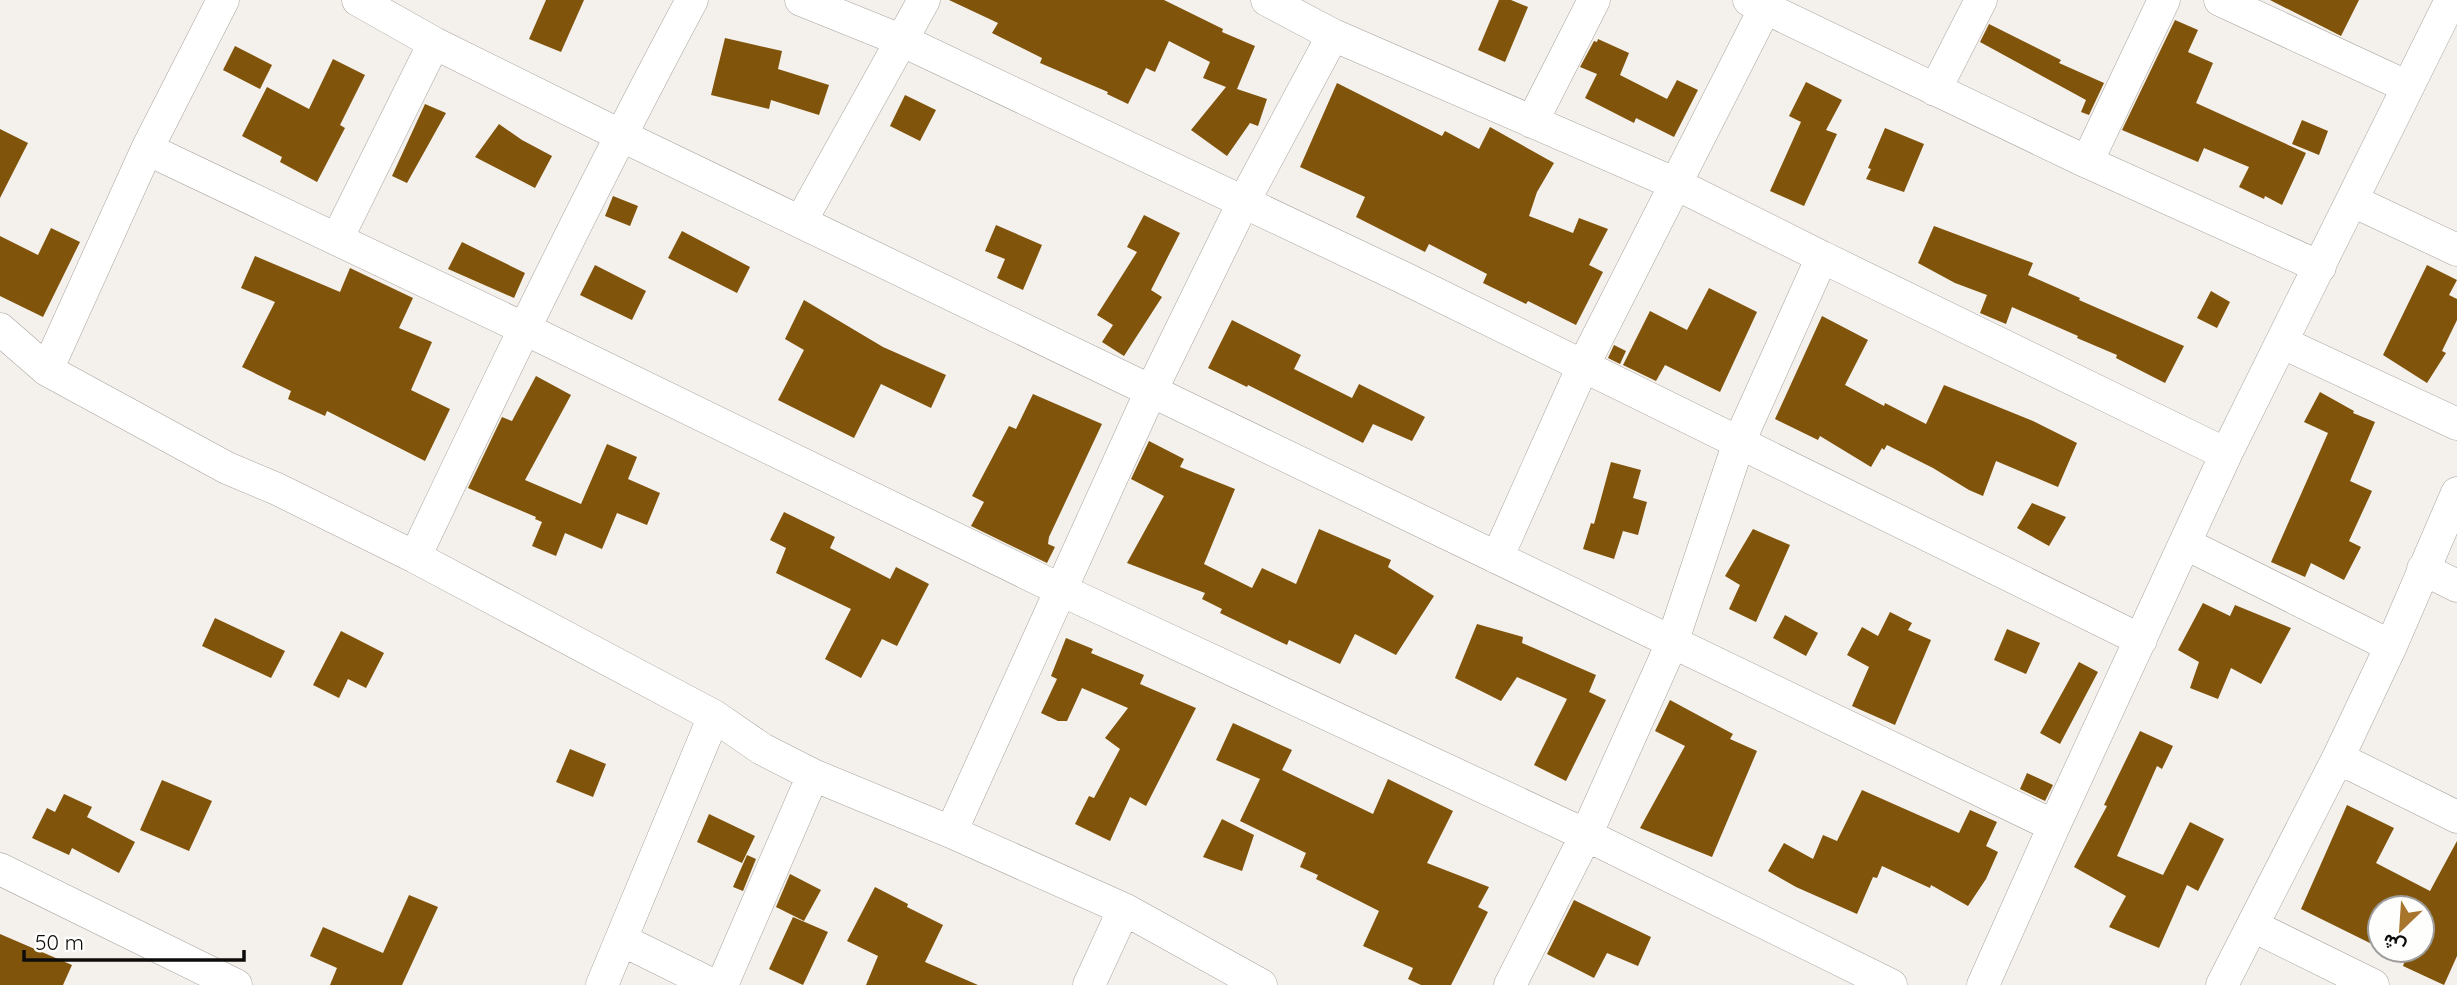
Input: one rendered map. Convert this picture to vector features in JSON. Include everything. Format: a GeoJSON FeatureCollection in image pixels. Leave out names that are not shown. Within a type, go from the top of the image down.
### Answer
{"type":"FeatureCollection","features":[{"type":"Feature","properties":{"kind":"street"},"geometry":{"type":"LineString","coordinates":[[47,370],[148,149],[223,0]]}},
{"type":"Feature","properties":{"kind":"street"},"geometry":{"type":"LineString","coordinates":[[358,0],[398,11],[434,43],[620,135],[2054,827]]}},
{"type":"Feature","properties":{"kind":"street"},"geometry":{"type":"LineString","coordinates":[[415,556],[523,328],[620,135],[692,0]]}},
{"type":"Feature","properties":{"kind":"street"},"geometry":{"type":"LineString","coordinates":[[801,0],[903,41],[1243,203],[1583,366],[2141,640]]}},
{"type":"Feature","properties":{"kind":"street"},"geometry":{"type":"LineString","coordinates":[[801,221],[924,0]]}},
{"type":"Feature","properties":{"kind":"street"},"geometry":{"type":"LineString","coordinates":[[1266,0],[1333,35],[1676,184],[2226,454]]}},
{"type":"Feature","properties":{"kind":"street"},"geometry":{"type":"LineString","coordinates":[[1532,122],[1594,0]]}},
{"type":"Feature","properties":{"kind":"street"},"geometry":{"type":"LineString","coordinates":[[1935,89],[1981,0]]}},
{"type":"Feature","properties":{"kind":"street"},"geometry":{"type":"LineString","coordinates":[[2087,162],[2164,0]]}},
{"type":"Feature","properties":{"kind":"street"},"geometry":{"type":"LineString","coordinates":[[2220,0],[2408,87]]}},
{"type":"Feature","properties":{"kind":"street"},"geometry":{"type":"LineString","coordinates":[[1983,985],[2226,454],[2451,0]]}},
{"type":"Feature","properties":{"kind":"street"},"geometry":{"type":"LineString","coordinates":[[1497,558],[1583,366],[1676,184],[1757,4],[2087,162],[2320,267]]}},
{"type":"Feature","properties":{"kind":"street"},"geometry":{"type":"LineString","coordinates":[[951,832],[1151,391],[1243,203],[1333,35]]}},
{"type":"Feature","properties":{"kind":"street"},"geometry":{"type":"LineString","coordinates":[[337,239],[434,43]]}},
{"type":"Feature","properties":{"kind":"street"},"geometry":{"type":"LineString","coordinates":[[148,149],[1061,590],[1586,835],[1891,985]]}},
{"type":"Feature","properties":{"kind":"street"},"geometry":{"type":"LineString","coordinates":[[2353,201],[2457,250]]}},
{"type":"Feature","properties":{"kind":"street"},"geometry":{"type":"LineString","coordinates":[[1510,985],[1586,835],[1672,643],[1739,442],[1822,257]]}},
{"type":"Feature","properties":{"kind":"street"},"geometry":{"type":"LineString","coordinates":[[0,329],[47,370],[227,468],[415,556],[715,716],[762,748],[813,775],[951,832],[1124,909],[1261,985]]}},
{"type":"Feature","properties":{"kind":"street"},"geometry":{"type":"LineString","coordinates":[[2283,343],[2457,424]]}},
{"type":"Feature","properties":{"kind":"street"},"geometry":{"type":"LineString","coordinates":[[2222,985],[2338,758],[2391,646],[2457,493]]}},
{"type":"Feature","properties":{"kind":"street"},"geometry":{"type":"LineString","coordinates":[[2186,544],[2391,646]]}},
{"type":"Feature","properties":{"kind":"street"},"geometry":{"type":"LineString","coordinates":[[2423,569],[2457,586]]}},
{"type":"Feature","properties":{"kind":"street"},"geometry":{"type":"LineString","coordinates":[[602,985],[715,716]]}},
{"type":"Feature","properties":{"kind":"street"},"geometry":{"type":"LineString","coordinates":[[2338,758],[2457,817]]}},
{"type":"Feature","properties":{"kind":"street"},"geometry":{"type":"LineString","coordinates":[[722,985],[813,775]]}},
{"type":"Feature","properties":{"kind":"street"},"geometry":{"type":"LineString","coordinates":[[0,869],[236,985]]}},
{"type":"Feature","properties":{"kind":"street"},"geometry":{"type":"LineString","coordinates":[[1089,985],[1124,909]]}},
{"type":"Feature","properties":{"kind":"street"},"geometry":{"type":"LineString","coordinates":[[2253,926],[2373,985]]}},
{"type":"Feature","properties":{"kind":"street"},"geometry":{"type":"LineString","coordinates":[[622,940],[713,985]]}},
{"type":"Feature","properties":{"kind":"building"},"geometry":{"type":"Polygon","coordinates":[[[546,0],[584,0],[561,52],[529,39],[546,0]]]}},
{"type":"Feature","properties":{"kind":"building"},"geometry":{"type":"Polygon","coordinates":[[[949,0],[1164,0],[1223,29],[1222,32],[1255,46],[1237,89],[1267,99],[1258,126],[1250,123],[1227,156],[1191,130],[1226,87],[1203,78],[1210,62],[1169,41],[1155,72],[1146,68],[1128,104],[1107,94],[1108,92],[1040,63],[1042,58],[992,33],[998,23],[949,0]]]}},
{"type":"Feature","properties":{"kind":"building"},"geometry":{"type":"Polygon","coordinates":[[[1499,0],[1511,0],[1528,7],[1505,62],[1478,50],[1499,0]]]}},
{"type":"Feature","properties":{"kind":"building"},"geometry":{"type":"Polygon","coordinates":[[[2270,0],[2359,0],[2341,36],[2270,0]]]}},
{"type":"Feature","properties":{"kind":"building"},"geometry":{"type":"Polygon","coordinates":[[[2175,20],[2198,30],[2188,52],[2213,63],[2196,103],[2306,153],[2282,205],[2239,187],[2249,167],[2204,148],[2198,162],[2122,130],[2175,20]]]}},
{"type":"Feature","properties":{"kind":"building"},"geometry":{"type":"Polygon","coordinates":[[[1989,24],[2061,60],[2059,63],[2104,83],[2089,115],[2081,112],[2086,100],[1980,42],[1989,24]]]}},
{"type":"Feature","properties":{"kind":"building"},"geometry":{"type":"Polygon","coordinates":[[[725,38],[782,51],[778,69],[829,85],[819,115],[771,100],[769,109],[711,95],[725,38]]]}},
{"type":"Feature","properties":{"kind":"building"},"geometry":{"type":"Polygon","coordinates":[[[1598,39],[1629,53],[1620,75],[1667,99],[1677,80],[1698,90],[1674,137],[1636,118],[1634,123],[1585,98],[1597,74],[1580,67],[1594,41],[1597,42],[1598,39]]]}},
{"type":"Feature","properties":{"kind":"building"},"geometry":{"type":"Polygon","coordinates":[[[235,46],[272,65],[260,89],[223,70],[235,46]]]}},
{"type":"Feature","properties":{"kind":"building"},"geometry":{"type":"Polygon","coordinates":[[[333,59],[365,75],[340,125],[345,128],[317,182],[280,162],[282,157],[242,136],[267,87],[309,109],[333,59]]]}},
{"type":"Feature","properties":{"kind":"building"},"geometry":{"type":"Polygon","coordinates":[[[1806,82],[1842,100],[1826,130],[1837,134],[1804,206],[1770,191],[1801,122],[1789,116],[1806,82]]]}},
{"type":"Feature","properties":{"kind":"building"},"geometry":{"type":"Polygon","coordinates":[[[1337,83],[1442,136],[1445,131],[1479,149],[1490,127],[1554,163],[1537,192],[1529,216],[1573,233],[1579,218],[1608,229],[1589,265],[1603,272],[1576,325],[1528,301],[1526,304],[1483,283],[1487,274],[1429,244],[1425,252],[1356,217],[1365,197],[1300,167],[1337,83]]]}},
{"type":"Feature","properties":{"kind":"building"},"geometry":{"type":"Polygon","coordinates":[[[905,95],[936,110],[920,141],[890,126],[905,95]]]}},
{"type":"Feature","properties":{"kind":"building"},"geometry":{"type":"Polygon","coordinates":[[[425,104],[446,113],[407,183],[392,176],[425,104]]]}},
{"type":"Feature","properties":{"kind":"building"},"geometry":{"type":"Polygon","coordinates":[[[2302,120],[2328,131],[2319,155],[2292,144],[2302,120]]]}},
{"type":"Feature","properties":{"kind":"building"},"geometry":{"type":"Polygon","coordinates":[[[499,124],[552,156],[535,188],[475,157],[499,124]]]}},
{"type":"Feature","properties":{"kind":"building"},"geometry":{"type":"Polygon","coordinates":[[[1885,128],[1924,144],[1904,192],[1866,179],[1885,128]]]}},
{"type":"Feature","properties":{"kind":"building"},"geometry":{"type":"Polygon","coordinates":[[[0,129],[28,143],[0,198],[0,129]]]}},
{"type":"Feature","properties":{"kind":"building"},"geometry":{"type":"Polygon","coordinates":[[[613,196],[638,206],[630,226],[605,216],[613,196]]]}},
{"type":"Feature","properties":{"kind":"building"},"geometry":{"type":"Polygon","coordinates":[[[1144,215],[1180,233],[1151,290],[1162,297],[1124,356],[1102,342],[1113,325],[1097,315],[1137,252],[1127,247],[1144,215]]]}},
{"type":"Feature","properties":{"kind":"building"},"geometry":{"type":"Polygon","coordinates":[[[996,225],[1042,245],[1023,290],[997,278],[1005,259],[985,251],[996,225]]]}},
{"type":"Feature","properties":{"kind":"building"},"geometry":{"type":"Polygon","coordinates":[[[1934,226],[2033,263],[2028,275],[2184,346],[2165,383],[2116,358],[2117,355],[2012,307],[2006,324],[1980,313],[1987,295],[1955,283],[1918,263],[1934,226]]]}},
{"type":"Feature","properties":{"kind":"building"},"geometry":{"type":"Polygon","coordinates":[[[51,228],[80,242],[43,317],[0,296],[0,236],[38,255],[51,228]]]}},
{"type":"Feature","properties":{"kind":"building"},"geometry":{"type":"Polygon","coordinates":[[[682,231],[750,267],[737,293],[668,258],[682,231]]]}},
{"type":"Feature","properties":{"kind":"building"},"geometry":{"type":"Polygon","coordinates":[[[462,242],[525,273],[514,298],[448,269],[462,242]]]}},
{"type":"Feature","properties":{"kind":"building"},"geometry":{"type":"Polygon","coordinates":[[[255,256],[340,292],[350,268],[413,298],[399,328],[432,342],[411,390],[450,409],[425,461],[327,411],[325,416],[288,399],[291,391],[242,367],[275,302],[241,288],[255,256]]]}},
{"type":"Feature","properties":{"kind":"building"},"geometry":{"type":"Polygon","coordinates":[[[595,265],[646,291],[632,320],[580,295],[595,265]]]}},
{"type":"Feature","properties":{"kind":"building"},"geometry":{"type":"Polygon","coordinates":[[[2427,265],[2457,280],[2449,295],[2457,299],[2457,320],[2442,351],[2446,353],[2427,383],[2383,355],[2427,265]]]}},
{"type":"Feature","properties":{"kind":"building"},"geometry":{"type":"Polygon","coordinates":[[[1709,288],[1757,312],[1720,392],[1665,365],[1656,381],[1623,365],[1650,311],[1687,330],[1709,288]]]}},
{"type":"Feature","properties":{"kind":"building"},"geometry":{"type":"Polygon","coordinates":[[[2211,291],[2230,302],[2217,328],[2197,318],[2211,291]]]}},
{"type":"Feature","properties":{"kind":"building"},"geometry":{"type":"Polygon","coordinates":[[[804,300],[883,347],[946,375],[931,408],[881,384],[854,438],[778,400],[804,350],[785,339],[804,300]]]}},
{"type":"Feature","properties":{"kind":"building"},"geometry":{"type":"Polygon","coordinates":[[[1822,316],[1868,340],[1845,385],[1884,406],[1885,403],[1926,424],[1944,385],[2033,421],[2077,443],[2058,487],[1996,461],[1983,496],[1887,445],[1884,450],[1882,448],[1871,467],[1820,436],[1818,440],[1775,419],[1822,316]]]}},
{"type":"Feature","properties":{"kind":"building"},"geometry":{"type":"Polygon","coordinates":[[[1232,320],[1301,355],[1294,369],[1352,398],[1359,384],[1425,417],[1412,441],[1373,424],[1363,443],[1248,385],[1247,387],[1208,368],[1232,320]]]}},
{"type":"Feature","properties":{"kind":"building"},"geometry":{"type":"Polygon","coordinates":[[[1614,345],[1626,351],[1620,364],[1608,358],[1614,345]]]}},
{"type":"Feature","properties":{"kind":"building"},"geometry":{"type":"Polygon","coordinates":[[[536,376],[571,395],[525,480],[581,504],[607,444],[637,457],[628,479],[660,493],[647,525],[617,513],[602,549],[565,533],[556,556],[532,546],[542,522],[535,519],[536,517],[468,488],[502,417],[512,421],[536,376]]]}},
{"type":"Feature","properties":{"kind":"building"},"geometry":{"type":"Polygon","coordinates":[[[2320,392],[2354,411],[2353,413],[2375,422],[2350,481],[2372,491],[2349,541],[2361,547],[2344,580],[2311,563],[2305,577],[2271,562],[2328,433],[2304,422],[2320,392]]]}},
{"type":"Feature","properties":{"kind":"building"},"geometry":{"type":"Polygon","coordinates":[[[1033,394],[1102,424],[1049,537],[1048,544],[1055,547],[1047,563],[971,526],[984,502],[972,496],[1009,426],[1016,429],[1033,394]]]}},
{"type":"Feature","properties":{"kind":"building"},"geometry":{"type":"Polygon","coordinates":[[[1149,441],[1184,459],[1180,467],[1235,489],[1204,564],[1252,588],[1262,568],[1296,584],[1319,529],[1391,560],[1388,567],[1434,596],[1396,655],[1355,634],[1340,664],[1289,640],[1287,645],[1220,613],[1222,609],[1202,599],[1205,593],[1127,563],[1164,496],[1131,479],[1149,441]]]}},
{"type":"Feature","properties":{"kind":"building"},"geometry":{"type":"Polygon","coordinates":[[[1611,462],[1641,470],[1633,498],[1647,502],[1638,535],[1623,531],[1614,559],[1583,549],[1591,523],[1594,524],[1611,462]]]}},
{"type":"Feature","properties":{"kind":"building"},"geometry":{"type":"Polygon","coordinates":[[[2032,503],[2066,517],[2049,546],[2017,528],[2032,503]]]}},
{"type":"Feature","properties":{"kind":"building"},"geometry":{"type":"Polygon","coordinates":[[[784,512],[835,537],[830,548],[890,579],[896,567],[929,584],[897,646],[882,639],[861,678],[825,659],[851,609],[776,573],[786,548],[770,540],[784,512]]]}},
{"type":"Feature","properties":{"kind":"building"},"geometry":{"type":"Polygon","coordinates":[[[1753,529],[1790,545],[1756,622],[1729,609],[1740,585],[1725,576],[1753,529]]]}},
{"type":"Feature","properties":{"kind":"building"},"geometry":{"type":"Polygon","coordinates":[[[2203,603],[2230,616],[2235,605],[2291,628],[2261,684],[2231,668],[2218,699],[2190,688],[2199,662],[2178,650],[2203,603]]]}},
{"type":"Feature","properties":{"kind":"building"},"geometry":{"type":"Polygon","coordinates":[[[1890,612],[1912,623],[1908,630],[1931,640],[1895,725],[1852,706],[1869,667],[1847,655],[1862,627],[1878,636],[1890,612]]]}},
{"type":"Feature","properties":{"kind":"building"},"geometry":{"type":"Polygon","coordinates":[[[1785,615],[1818,633],[1806,656],[1773,638],[1785,615]]]}},
{"type":"Feature","properties":{"kind":"building"},"geometry":{"type":"Polygon","coordinates":[[[215,618],[285,651],[271,678],[202,646],[215,618]]]}},
{"type":"Feature","properties":{"kind":"building"},"geometry":{"type":"Polygon","coordinates":[[[1477,624],[1523,637],[1522,643],[1596,675],[1589,692],[1606,700],[1566,781],[1534,765],[1567,699],[1517,677],[1501,701],[1455,678],[1477,624]]]}},
{"type":"Feature","properties":{"kind":"building"},"geometry":{"type":"Polygon","coordinates":[[[2007,629],[2040,643],[2026,674],[1994,660],[2007,629]]]}},
{"type":"Feature","properties":{"kind":"building"},"geometry":{"type":"Polygon","coordinates":[[[341,631],[384,653],[366,688],[348,679],[339,698],[313,685],[341,631]]]}},
{"type":"Feature","properties":{"kind":"building"},"geometry":{"type":"Polygon","coordinates":[[[1066,638],[1093,649],[1091,653],[1144,675],[1140,684],[1196,708],[1146,806],[1130,797],[1110,841],[1075,824],[1089,796],[1094,798],[1120,749],[1105,738],[1128,708],[1082,688],[1067,721],[1058,721],[1041,713],[1057,679],[1051,676],[1066,638]]]}},
{"type":"Feature","properties":{"kind":"building"},"geometry":{"type":"Polygon","coordinates":[[[2079,662],[2098,672],[2060,744],[2040,733],[2079,662]]]}},
{"type":"Feature","properties":{"kind":"building"},"geometry":{"type":"Polygon","coordinates":[[[1670,700],[1733,734],[1730,739],[1757,751],[1712,857],[1640,828],[1685,746],[1655,731],[1670,700]]]}},
{"type":"Feature","properties":{"kind":"building"},"geometry":{"type":"Polygon","coordinates":[[[1233,723],[1292,750],[1282,770],[1373,814],[1388,779],[1453,811],[1427,863],[1489,887],[1478,907],[1488,912],[1451,985],[1421,985],[1408,979],[1413,968],[1363,946],[1379,911],[1316,879],[1318,875],[1300,867],[1306,853],[1240,821],[1260,779],[1216,760],[1233,723]]]}},
{"type":"Feature","properties":{"kind":"building"},"geometry":{"type":"Polygon","coordinates":[[[2140,731],[2173,746],[2162,769],[2157,766],[2117,856],[2163,875],[2190,822],[2224,839],[2198,891],[2187,885],[2159,948],[2109,927],[2126,896],[2074,867],[2107,806],[2104,805],[2140,731]]]}},
{"type":"Feature","properties":{"kind":"building"},"geometry":{"type":"Polygon","coordinates":[[[570,749],[606,764],[593,797],[556,782],[570,749]]]}},
{"type":"Feature","properties":{"kind":"building"},"geometry":{"type":"Polygon","coordinates":[[[2027,773],[2053,785],[2045,801],[2020,789],[2027,773]]]}},
{"type":"Feature","properties":{"kind":"building"},"geometry":{"type":"Polygon","coordinates":[[[162,780],[212,801],[189,851],[140,830],[162,780]]]}},
{"type":"Feature","properties":{"kind":"building"},"geometry":{"type":"Polygon","coordinates":[[[1862,790],[1959,833],[1970,810],[1997,822],[1986,846],[1998,852],[1986,879],[1968,906],[1931,885],[1930,888],[1882,866],[1877,878],[1873,877],[1857,914],[1796,887],[1768,871],[1784,843],[1813,859],[1823,835],[1837,841],[1862,790]]]}},
{"type":"Feature","properties":{"kind":"building"},"geometry":{"type":"Polygon","coordinates":[[[64,794],[92,807],[87,817],[135,842],[119,873],[72,848],[69,855],[32,838],[47,808],[55,812],[64,794]]]}},
{"type":"Feature","properties":{"kind":"building"},"geometry":{"type":"Polygon","coordinates":[[[2347,805],[2394,828],[2376,863],[2430,891],[2457,841],[2457,956],[2444,985],[2403,966],[2436,964],[2436,894],[2366,894],[2366,941],[2301,909],[2347,805]]]}},
{"type":"Feature","properties":{"kind":"building"},"geometry":{"type":"Polygon","coordinates":[[[709,814],[755,836],[742,863],[697,842],[709,814]]]}},
{"type":"Feature","properties":{"kind":"building"},"geometry":{"type":"Polygon","coordinates":[[[1222,819],[1254,835],[1242,871],[1203,857],[1222,819]]]}},
{"type":"Feature","properties":{"kind":"building"},"geometry":{"type":"Polygon","coordinates":[[[747,855],[756,859],[743,891],[733,887],[747,855]]]}},
{"type":"Feature","properties":{"kind":"building"},"geometry":{"type":"Polygon","coordinates":[[[790,874],[821,890],[804,921],[776,907],[790,874]]]}},
{"type":"Feature","properties":{"kind":"building"},"geometry":{"type":"Polygon","coordinates":[[[875,887],[943,925],[925,962],[978,985],[866,985],[878,956],[847,941],[875,887]]]}},
{"type":"Feature","properties":{"kind":"building"},"geometry":{"type":"Polygon","coordinates":[[[409,895],[438,907],[402,985],[330,985],[337,968],[310,956],[323,927],[383,953],[409,895]]]}},
{"type":"Feature","properties":{"kind":"building"},"geometry":{"type":"Polygon","coordinates":[[[1574,900],[1651,937],[1638,966],[1607,953],[1594,978],[1547,954],[1574,900]]]}},
{"type":"Feature","properties":{"kind":"building"},"geometry":{"type":"Polygon","coordinates":[[[793,917],[828,932],[803,985],[769,969],[793,917]]]}},
{"type":"Feature","properties":{"kind":"building"},"geometry":{"type":"Polygon","coordinates":[[[0,934],[72,965],[63,985],[0,985],[0,934]]]}}]}
